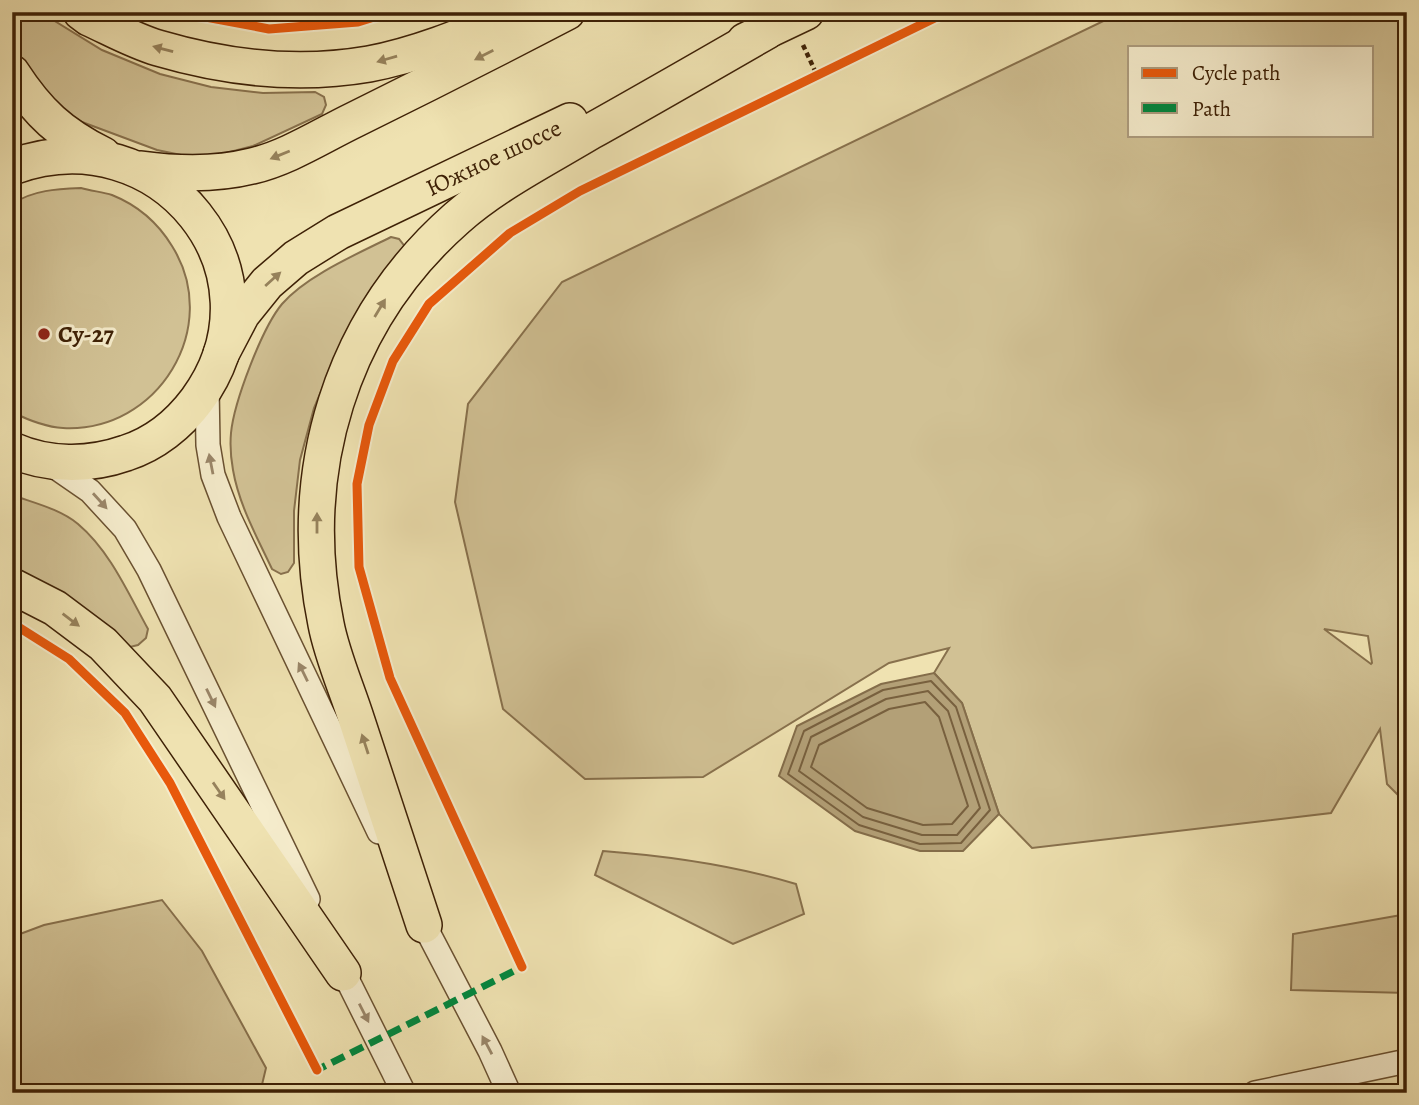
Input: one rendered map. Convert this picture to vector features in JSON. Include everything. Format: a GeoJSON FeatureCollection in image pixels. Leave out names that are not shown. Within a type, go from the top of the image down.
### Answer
{"type":"FeatureCollection","features":[{"type":"Feature","properties":{"kind":"main road"},"geometry":{"type":"LineString","coordinates":[[81,12],[155,47],[232,66],[297,70],[369,64],[444,43],[521,12]]}},
{"type":"Feature","properties":{"kind":"main road","name":"Южное шоссе"},"geometry":{"type":"LineString","coordinates":[[12,167],[59,155],[86,155],[169,173],[254,166],[449,74],[567,12]]}},
{"type":"Feature","properties":{"kind":"main road","name":"Южное шоссе"},"geometry":{"type":"LineString","coordinates":[[21,454],[76,463],[97,461],[136,450],[163,434],[187,414],[207,386],[242,314],[267,283],[296,258],[338,232],[488,158],[806,12]]}},
{"type":"Feature","properties":{"kind":"main road"},"geometry":{"type":"LineString","coordinates":[[424,925],[326,625],[317,556],[317,485],[334,407],[355,351],[384,301],[423,253],[457,218],[508,180],[767,31]]}},
{"type":"Feature","properties":{"kind":"main road"},"geometry":{"type":"LineString","coordinates":[[12,73],[49,120],[73,139],[126,164]]}},
{"type":"Feature","properties":{"kind":"main road","name":"Южное шоссе"},"geometry":{"type":"LineString","coordinates":[[126,164],[165,185],[189,206],[207,232],[220,261],[227,292],[227,323],[221,354]]}},
{"type":"Feature","properties":{"kind":"main road"},"geometry":{"type":"LineString","coordinates":[[12,586],[55,608],[103,644],[155,699],[343,973]]}},
{"type":"Feature","properties":{"kind":"street"},"geometry":{"type":"LineString","coordinates":[[207,386],[208,445],[213,475],[229,517],[424,925],[509,1093]]}},
{"type":"Feature","properties":{"kind":"street"},"geometry":{"type":"LineString","coordinates":[[21,454],[90,491],[125,529],[149,570],[343,973],[404,1093]]}},
{"type":"Feature","properties":{"kind":"street"},"geometry":{"type":"LineString","coordinates":[[1255,1093],[1407,1061]]}},
{"type":"Feature","properties":{"kind":"shaded area"},"geometry":{"type":"Polygon","coordinates":[[[12,12],[40,12],[102,50],[160,74],[211,87],[263,93],[315,92],[324,97],[326,105],[322,114],[253,146],[222,154],[186,156],[157,150],[82,122],[56,106],[12,47],[12,12]]]}},
{"type":"Feature","properties":{"kind":"shaded area"},"geometry":{"type":"Polygon","coordinates":[[[1122,12],[1407,12],[1407,804],[1387,784],[1380,729],[1331,813],[1032,848],[999,814],[962,703],[934,673],[949,648],[889,663],[703,777],[585,779],[503,709],[455,502],[468,404],[562,282],[1122,12]],[[1324,629],[1371,664],[1368,636],[1324,629]]]}},
{"type":"Feature","properties":{"kind":"shaded area"},"geometry":{"type":"Polygon","coordinates":[[[81,188],[121,199],[138,209],[160,230],[172,246],[186,277],[190,309],[185,340],[172,369],[153,394],[127,413],[97,425],[63,428],[37,423],[12,412],[12,204],[37,193],[81,188]]]}},
{"type":"Feature","properties":{"kind":"shaded area"},"geometry":{"type":"Polygon","coordinates":[[[391,237],[399,239],[406,248],[338,351],[314,408],[300,460],[294,511],[294,563],[288,572],[281,574],[272,569],[255,533],[244,508],[233,470],[231,433],[243,385],[274,315],[292,294],[333,266],[391,237]]]}},
{"type":"Feature","properties":{"kind":"shaded area"},"geometry":{"type":"Polygon","coordinates":[[[12,495],[63,514],[89,535],[109,560],[125,587],[148,629],[146,638],[138,645],[130,647],[89,612],[12,573],[12,495]]]}},
{"type":"Feature","properties":{"kind":"shaded area"},"geometry":{"type":"Polygon","coordinates":[[[603,851],[701,862],[796,884],[804,914],[733,944],[595,875],[603,851]]]}},
{"type":"Feature","properties":{"kind":"shaded area"},"geometry":{"type":"Polygon","coordinates":[[[162,900],[202,951],[266,1068],[260,1093],[12,1093],[12,937],[44,925],[162,900]]]}},
{"type":"Feature","properties":{"kind":"shaded area"},"geometry":{"type":"Polygon","coordinates":[[[1407,914],[1407,993],[1291,990],[1293,934],[1407,914]]]}},
{"type":"Feature","properties":{"kind":"water"},"geometry":{"type":"Polygon","coordinates":[[[934,673],[962,703],[999,814],[963,851],[920,851],[855,831],[779,776],[797,726],[881,684],[934,673]]]}},
{"type":"Feature","properties":{"kind":"marked path"},"geometry":{"type":"LineString","coordinates":[[315,1066],[317,1070],[522,967],[520,963]]}},
{"type":"Feature","properties":{"kind":"cycle path"},"geometry":{"type":"LineString","coordinates":[[179,12],[269,29],[358,22],[390,12]]}},
{"type":"Feature","properties":{"kind":"cycle path"},"geometry":{"type":"LineString","coordinates":[[522,967],[390,678],[359,567],[357,484],[369,425],[393,361],[429,304],[510,233],[580,191],[947,12]]}},
{"type":"Feature","properties":{"kind":"cycle path"},"geometry":{"type":"LineString","coordinates":[[12,623],[69,659],[125,713],[170,783],[317,1070]]}},
{"type":"Feature","properties":{"kind":"place","name":"Су-27"},"geometry":{"type":"Point","coordinates":[44,334]}}]}
